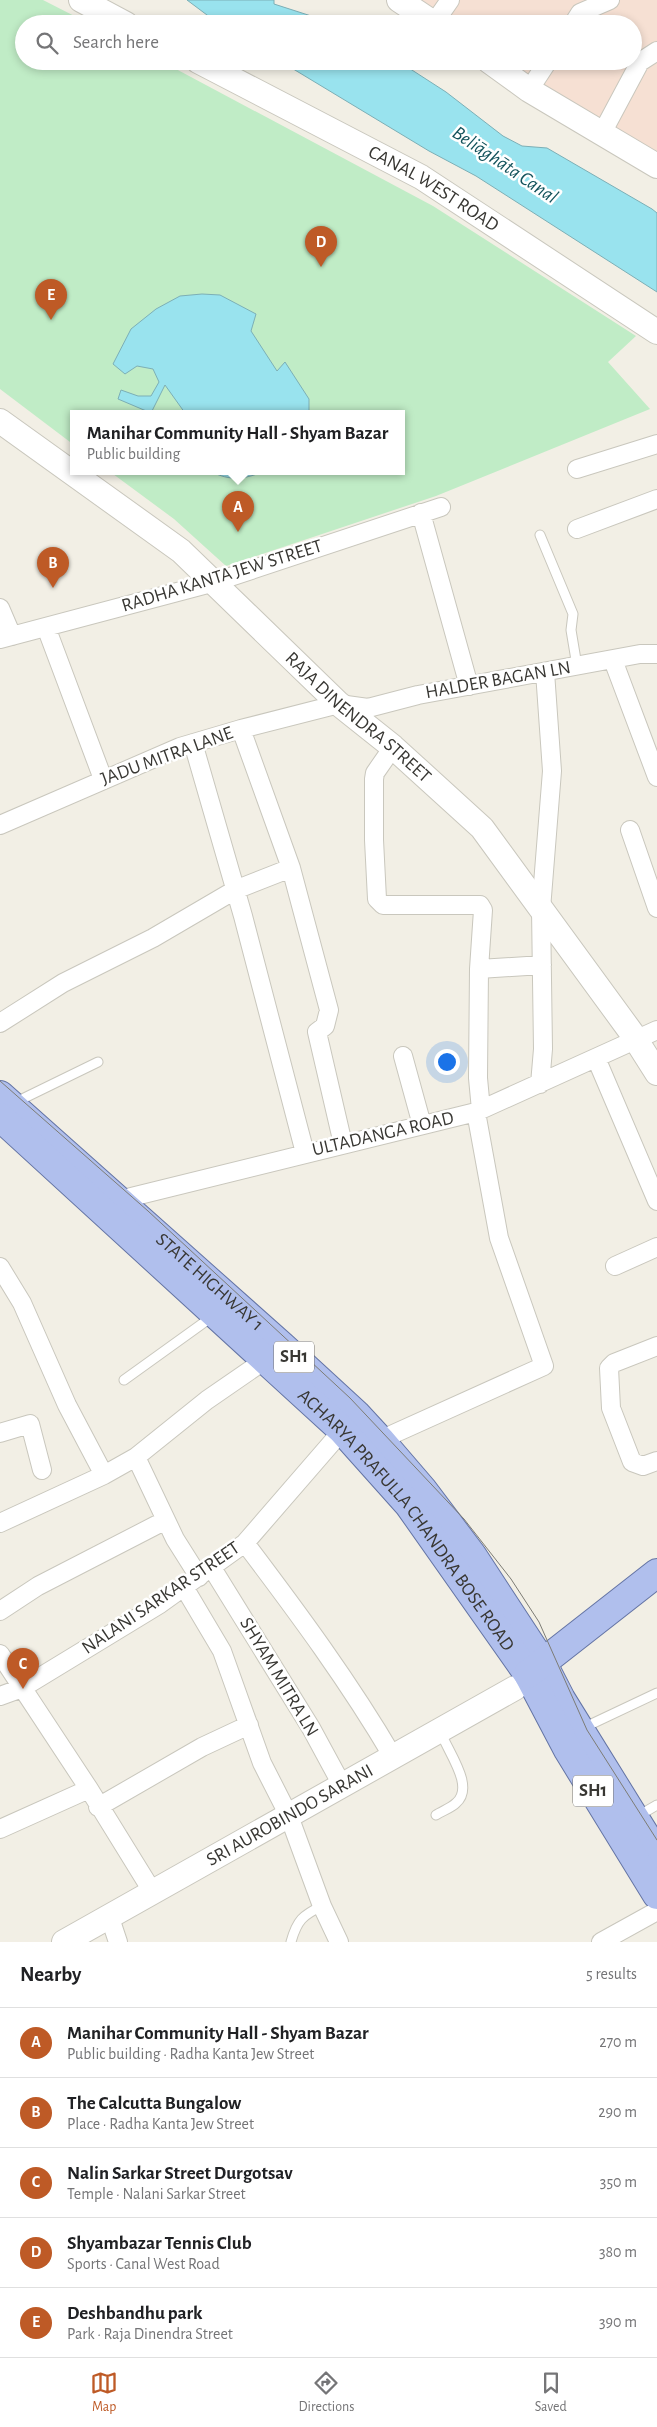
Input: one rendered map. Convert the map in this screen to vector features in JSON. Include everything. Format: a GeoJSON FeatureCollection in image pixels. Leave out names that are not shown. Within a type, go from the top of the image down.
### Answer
{"type":"FeatureCollection","features":[{"type":"Feature","properties":{"kind":"main road"},"geometry":{"type":"LineString","coordinates":[[81,0],[109,15]]}},
{"type":"Feature","properties":{"kind":"main road"},"geometry":{"type":"LineString","coordinates":[[398,0],[422,15]]}},
{"type":"Feature","properties":{"kind":"main road","name":"CANAL WEST ROAD"},"geometry":{"type":"LineString","coordinates":[[215,70],[421,177],[657,332]]}},
{"type":"Feature","properties":{"kind":"main road"},"geometry":{"type":"LineString","coordinates":[[501,70],[529,90],[657,166]]}},
{"type":"Feature","properties":{"kind":"main road","name":"RAJA DINENDRA STREET"},"geometry":{"type":"LineString","coordinates":[[0,422],[70,472]]}},
{"type":"Feature","properties":{"kind":"main road","name":"RAJA DINENDRA STREET"},"geometry":{"type":"LineString","coordinates":[[74,475],[181,551],[339,704],[393,747],[482,828],[541,909],[647,1035],[657,1073]]}},
{"type":"Feature","properties":{"kind":"main road","name":"STATE HIGHWAY 1"},"geometry":{"type":"LineString","coordinates":[[4,1105],[108,1203],[349,1422],[380,1440],[423,1490],[472,1555],[533,1676]]}},
{"type":"Feature","properties":{"kind":"main road","name":"ACHARYA PRAFULLA CHANDRA BOSE ROAD"},"geometry":{"type":"LineString","coordinates":[[108,1203],[215,1315],[265,1360],[349,1422],[533,1676],[580,1729],[646,1811],[657,1854]]}},
{"type":"Feature","properties":{"kind":"main road"},"geometry":{"type":"LineString","coordinates":[[533,1676],[657,1573]]}},
{"type":"Feature","properties":{"kind":"main road"},"geometry":{"type":"LineString","coordinates":[[533,1676],[657,1594]]}},
{"type":"Feature","properties":{"kind":"main road","name":"ACHARYA PRAFULLA CHANDRA BOSE ROAD"},"geometry":{"type":"LineString","coordinates":[[533,1676],[568,1750],[657,1895]]}},
{"type":"Feature","properties":{"kind":"main road","name":"SRI AUROBINDO SARANI"},"geometry":{"type":"LineString","coordinates":[[64,1942],[152,1891],[343,1787],[533,1676]]}},
{"type":"Feature","properties":{"kind":"street"},"geometry":{"type":"LineString","coordinates":[[440,15],[450,0]]}},
{"type":"Feature","properties":{"kind":"street"},"geometry":{"type":"LineString","coordinates":[[579,15],[610,0]]}},
{"type":"Feature","properties":{"kind":"street"},"geometry":{"type":"LineString","coordinates":[[642,61],[657,51]]}},
{"type":"Feature","properties":{"kind":"street"},"geometry":{"type":"LineString","coordinates":[[529,90],[542,70]]}},
{"type":"Feature","properties":{"kind":"street"},"geometry":{"type":"LineString","coordinates":[[602,135],[636,70]]}},
{"type":"Feature","properties":{"kind":"street"},"geometry":{"type":"LineString","coordinates":[[577,469],[657,444]]}},
{"type":"Feature","properties":{"kind":"street"},"geometry":{"type":"LineString","coordinates":[[577,529],[657,499]]}},
{"type":"Feature","properties":{"kind":"street","name":"RADHA KANTA JEW STREET"},"geometry":{"type":"LineString","coordinates":[[6,637],[215,582],[442,507]]}},
{"type":"Feature","properties":{"kind":"street"},"geometry":{"type":"LineString","coordinates":[[421,513],[469,686]]}},
{"type":"Feature","properties":{"kind":"street"},"geometry":{"type":"LineString","coordinates":[[0,608],[6,637]]}},
{"type":"Feature","properties":{"kind":"street"},"geometry":{"type":"LineString","coordinates":[[46,627],[103,779]]}},
{"type":"Feature","properties":{"kind":"street","name":"HALDER BAGAN LN"},"geometry":{"type":"LineString","coordinates":[[339,704],[368,708],[418,695],[640,654],[657,654]]}},
{"type":"Feature","properties":{"kind":"street"},"geometry":{"type":"LineString","coordinates":[[613,660],[657,777]]}},
{"type":"Feature","properties":{"kind":"street"},"geometry":{"type":"LineString","coordinates":[[540,1084],[543,1048],[541,909],[552,771],[545,672]]}},
{"type":"Feature","properties":{"kind":"street","name":"JADU MITRA LANE"},"geometry":{"type":"LineString","coordinates":[[0,825],[103,779],[193,743],[339,704]]}},
{"type":"Feature","properties":{"kind":"street"},"geometry":{"type":"LineString","coordinates":[[241,729],[291,868],[329,1010],[325,1026],[317,1032],[343,1144]]}},
{"type":"Feature","properties":{"kind":"street"},"geometry":{"type":"LineString","coordinates":[[193,743],[235,890],[304,1153]]}},
{"type":"Feature","properties":{"kind":"street"},"geometry":{"type":"LineString","coordinates":[[380,1440],[544,1366],[499,1238],[479,1111],[479,969],[483,910],[480,905],[383,905],[377,899],[374,840],[374,779],[375,773],[393,747]]}},
{"type":"Feature","properties":{"kind":"street"},"geometry":{"type":"LineString","coordinates":[[630,830],[657,908]]}},
{"type":"Feature","properties":{"kind":"street"},"geometry":{"type":"LineString","coordinates":[[0,1023],[64,983],[154,938],[235,890],[291,868]]}},
{"type":"Feature","properties":{"kind":"street"},"geometry":{"type":"LineString","coordinates":[[479,969],[542,965]]}},
{"type":"Feature","properties":{"kind":"street","name":"ULTADANGA ROAD"},"geometry":{"type":"LineString","coordinates":[[108,1203],[479,1111],[647,1035]]}},
{"type":"Feature","properties":{"kind":"street"},"geometry":{"type":"LineString","coordinates":[[403,1056],[422,1125]]}},
{"type":"Feature","properties":{"kind":"street"},"geometry":{"type":"LineString","coordinates":[[596,1058],[657,1201]]}},
{"type":"Feature","properties":{"kind":"street"},"geometry":{"type":"LineString","coordinates":[[615,1266],[657,1247]]}},
{"type":"Feature","properties":{"kind":"street"},"geometry":{"type":"LineString","coordinates":[[0,1267],[22,1303],[67,1405],[104,1475]]}},
{"type":"Feature","properties":{"kind":"street"},"geometry":{"type":"LineString","coordinates":[[657,1346],[614,1363],[609,1368],[611,1408],[632,1462],[642,1466],[657,1461]]}},
{"type":"Feature","properties":{"kind":"street"},"geometry":{"type":"LineString","coordinates":[[0,1524],[104,1475],[136,1457],[207,1400],[265,1360]]}},
{"type":"Feature","properties":{"kind":"street","name":"NALANI SARKAR STREET"},"geometry":{"type":"LineString","coordinates":[[0,1696],[22,1688],[184,1587],[206,1573],[245,1543],[349,1422]]}},
{"type":"Feature","properties":{"kind":"street"},"geometry":{"type":"LineString","coordinates":[[0,1433],[30,1424],[42,1470]]}},
{"type":"Feature","properties":{"kind":"street","name":"SHYAM MITRA LN"},"geometry":{"type":"LineString","coordinates":[[136,1457],[166,1520],[206,1573],[311,1728],[343,1787]]}},
{"type":"Feature","properties":{"kind":"street"},"geometry":{"type":"LineString","coordinates":[[0,1611],[38,1586],[166,1520]]}},
{"type":"Feature","properties":{"kind":"street"},"geometry":{"type":"LineString","coordinates":[[245,1543],[325,1649],[365,1709],[393,1758]]}},
{"type":"Feature","properties":{"kind":"street"},"geometry":{"type":"LineString","coordinates":[[184,1587],[222,1651],[262,1763],[289,1816],[322,1906],[340,1942]]}},
{"type":"Feature","properties":{"kind":"street"},"geometry":{"type":"LineString","coordinates":[[0,1654],[89,1789],[98,1807],[152,1891]]}},
{"type":"Feature","properties":{"kind":"street"},"geometry":{"type":"LineString","coordinates":[[98,1807],[202,1747],[249,1725]]}},
{"type":"Feature","properties":{"kind":"street"},"geometry":{"type":"LineString","coordinates":[[0,1829],[89,1789]]}},
{"type":"Feature","properties":{"kind":"street"},"geometry":{"type":"LineString","coordinates":[[601,1942],[657,1911]]}},
{"type":"Feature","properties":{"kind":"street"},"geometry":{"type":"LineString","coordinates":[[109,1916],[118,1942]]}},
{"type":"Feature","properties":{"kind":"lane"},"geometry":{"type":"LineString","coordinates":[[540,535],[573,614],[570,630],[577,666]]}},
{"type":"Feature","properties":{"kind":"lane"},"geometry":{"type":"LineString","coordinates":[[4,1105],[98,1062]]}},
{"type":"Feature","properties":{"kind":"lane"},"geometry":{"type":"LineString","coordinates":[[124,1380],[215,1315]]}},
{"type":"Feature","properties":{"kind":"lane"},"geometry":{"type":"LineString","coordinates":[[580,1729],[657,1693]]}},
{"type":"Feature","properties":{"kind":"lane"},"geometry":{"type":"LineString","coordinates":[[436,1815],[456,1803],[463,1796],[464,1782],[444,1744],[440,1730]]}},
{"type":"Feature","properties":{"kind":"lane"},"geometry":{"type":"LineString","coordinates":[[291,1942],[294,1930],[304,1915],[322,1906]]}},
{"type":"Feature","properties":{"kind":"shaded area"},"geometry":{"type":"Polygon","coordinates":[[[414,0],[657,0],[657,154],[520,70],[642,70],[642,15],[436,15],[414,0]]]}},
{"type":"Feature","properties":{"kind":"green space"},"geometry":{"type":"Polygon","coordinates":[[[0,0],[43,0],[72,15],[15,15],[15,70],[178,70],[433,206],[636,336],[608,362],[650,409],[436,496],[226,566],[174,519],[114,475],[405,475],[405,410],[70,410],[70,442],[0,389],[0,0]]]}},
{"type":"Feature","properties":{"kind":"water"},"geometry":{"type":"Polygon","coordinates":[[[187,0],[274,0],[274,4],[308,15],[207,15],[187,0]]]}},
{"type":"Feature","properties":{"kind":"water","name":"Beliāghāta Canal"},"geometry":{"type":"Polygon","coordinates":[[[295,70],[412,70],[446,92],[503,136],[522,146],[547,148],[652,209],[657,213],[657,292],[476,176],[429,151],[295,70]]]}},
{"type":"Feature","properties":{"kind":"water"},"geometry":{"type":"Polygon","coordinates":[[[220,295],[256,314],[251,331],[277,371],[285,362],[309,399],[309,410],[183,410],[165,385],[152,410],[144,410],[118,399],[121,390],[138,396],[151,396],[159,382],[153,369],[137,366],[125,374],[113,364],[131,329],[156,309],[180,296],[220,295]]]}},
{"type":"Feature","properties":{"kind":"water"},"geometry":{"type":"Polygon","coordinates":[[[220,475],[254,475],[238,478],[220,475]]]}},
{"type":"Feature","properties":{"kind":"tram line"},"geometry":{"type":"LineString","coordinates":[[0,1081],[148,1211],[350,1398],[464,1519],[511,1579],[539,1622],[587,1730],[657,1840]]}},
{"type":"Feature","properties":{"kind":"place","name":"Shyambazar Tennis Club"},"geometry":{"type":"Point","coordinates":[321,267]}},
{"type":"Feature","properties":{"kind":"place","name":"Deshbandhu park"},"geometry":{"type":"Point","coordinates":[51,320]}},
{"type":"Feature","properties":{"kind":"place","name":"Manihar Community Hall - Shyam Bazar"},"geometry":{"type":"Point","coordinates":[238,532]}},
{"type":"Feature","properties":{"kind":"place","name":"The Calcutta Bungalow"},"geometry":{"type":"Point","coordinates":[53,588]}},
{"type":"Feature","properties":{"kind":"place","name":"Nalin Sarkar Street Durgotsav"},"geometry":{"type":"Point","coordinates":[23,1689]}}]}
